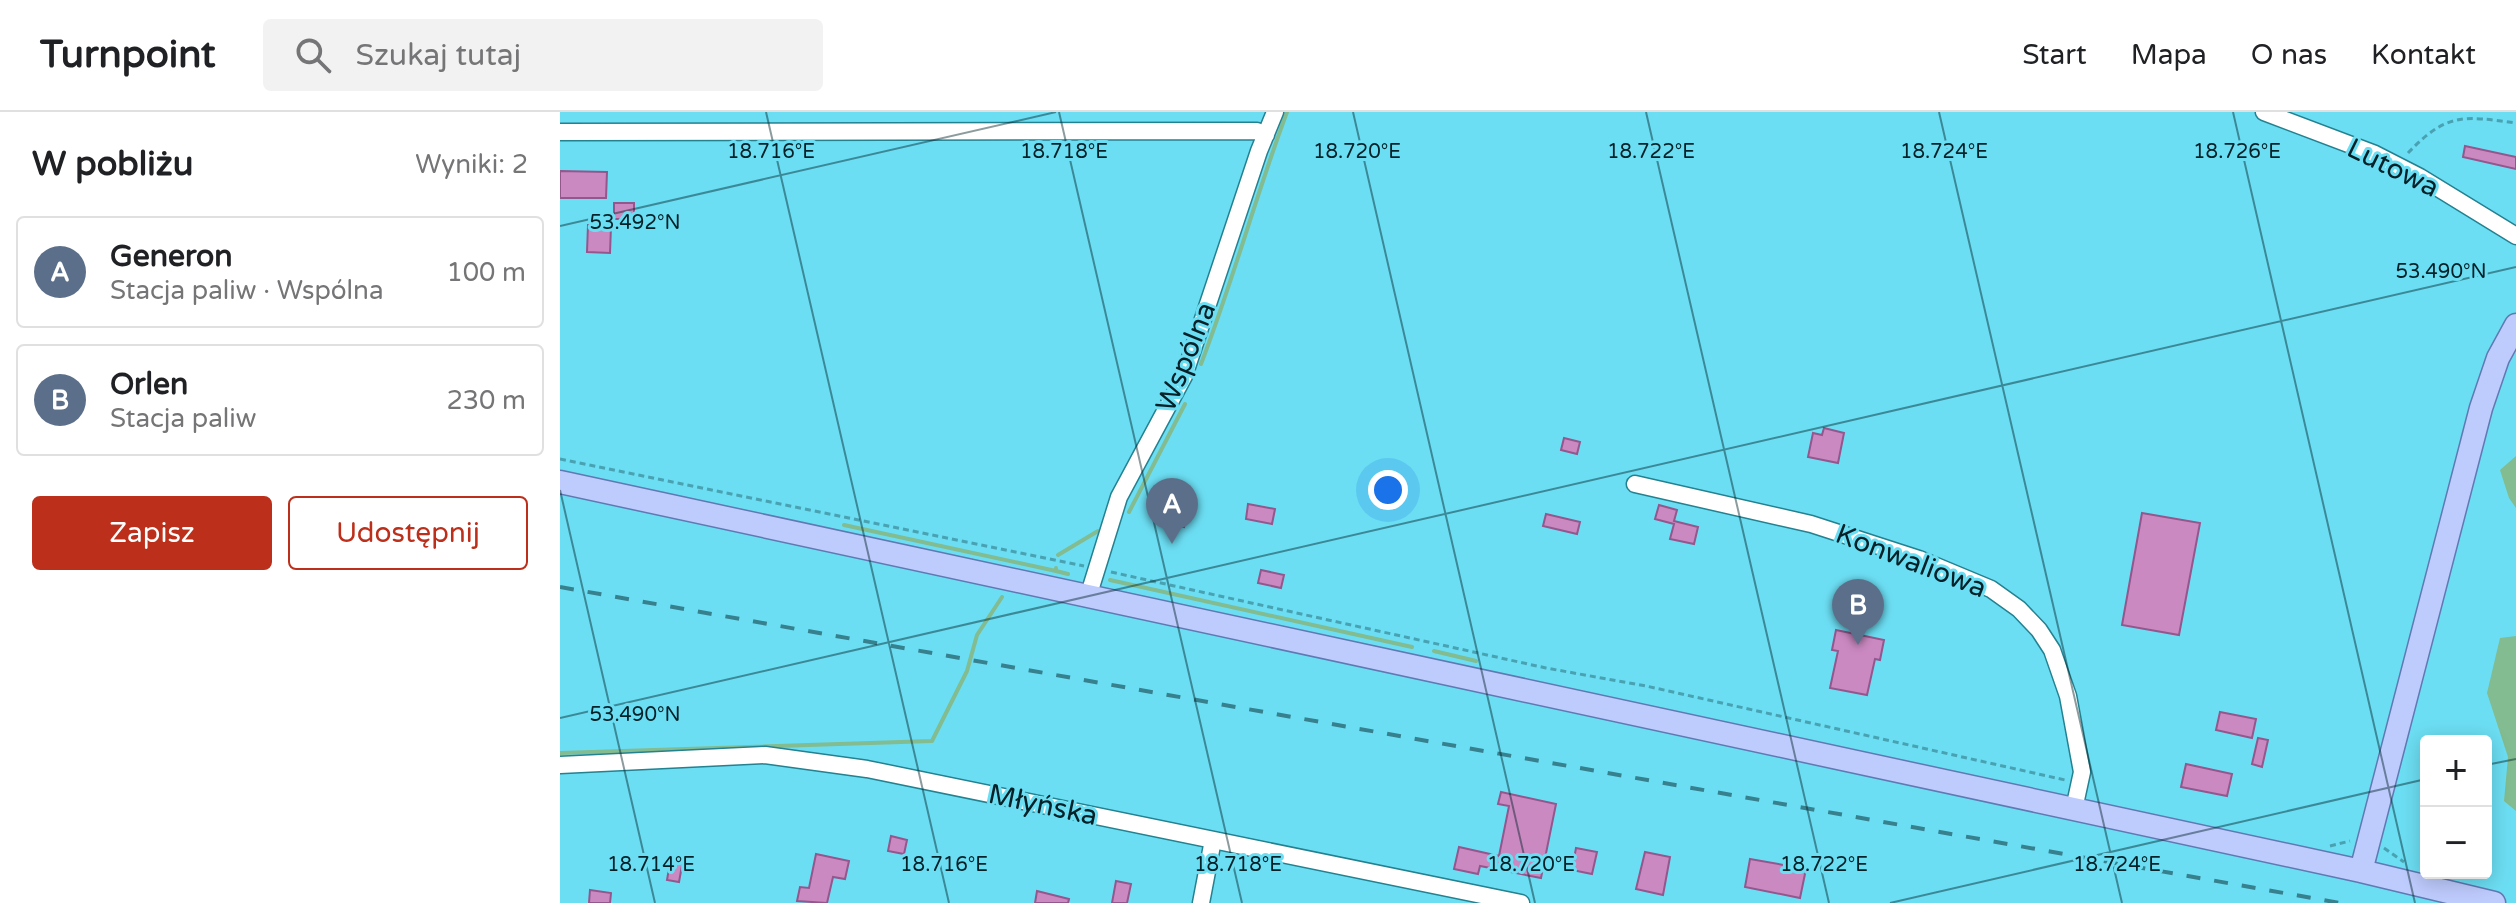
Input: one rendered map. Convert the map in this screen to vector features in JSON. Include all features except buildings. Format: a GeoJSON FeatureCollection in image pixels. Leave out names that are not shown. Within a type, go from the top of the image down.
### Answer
{"type":"FeatureCollection","features":[{"type":"Feature","properties":{"kind":"main road"},"geometry":{"type":"LineString","coordinates":[[2361,871],[2378,847],[2481,408],[2498,358],[2516,325]]}},
{"type":"Feature","properties":{"kind":"main road"},"geometry":{"type":"LineString","coordinates":[[560,482],[1088,597],[2076,798],[2494,903]]}},
{"type":"Feature","properties":{"kind":"street","name":"Wspólna"},"geometry":{"type":"LineString","coordinates":[[1088,597],[1119,497],[1184,376],[1275,112]]}},
{"type":"Feature","properties":{"kind":"street","name":"Lutowa"},"geometry":{"type":"LineString","coordinates":[[2264,112],[2375,154],[2516,236]]}},
{"type":"Feature","properties":{"kind":"street"},"geometry":{"type":"LineString","coordinates":[[560,132],[1257,131],[1266,135]]}},
{"type":"Feature","properties":{"kind":"street","name":"Konwaliowa"},"geometry":{"type":"LineString","coordinates":[[1635,484],[1811,524],[1919,559],[1991,589],[2019,609],[2039,630],[2052,650],[2068,696],[2082,772],[2076,798]]}},
{"type":"Feature","properties":{"kind":"street","name":"Młyńska"},"geometry":{"type":"LineString","coordinates":[[560,765],[765,755],[867,769],[1521,903]]}},
{"type":"Feature","properties":{"kind":"street"},"geometry":{"type":"LineString","coordinates":[[1201,903],[1213,840]]}},
{"type":"Feature","properties":{"kind":"path"},"geometry":{"type":"LineString","coordinates":[[2396,165],[2441,124],[2453,119],[2468,117],[2516,123]]}},
{"type":"Feature","properties":{"kind":"path"},"geometry":{"type":"LineString","coordinates":[[560,459],[1097,569],[2061,778],[2076,798]]}},
{"type":"Feature","properties":{"kind":"path"},"geometry":{"type":"LineString","coordinates":[[2324,848],[2353,840],[2378,847]]}},
{"type":"Feature","properties":{"kind":"shaded area"},"geometry":{"type":"Polygon","coordinates":[[[2516,456],[2516,508],[2509,498],[2500,470],[2516,456]]]}},
{"type":"Feature","properties":{"kind":"shaded area"},"geometry":{"type":"Polygon","coordinates":[[[2516,636],[2516,811],[2504,801],[2508,757],[2487,693],[2500,638],[2516,636]]]}},
{"type":"Feature","properties":{"kind":"waterway"},"geometry":{"type":"LineString","coordinates":[[1201,364],[1287,112]]}},
{"type":"Feature","properties":{"kind":"waterway"},"geometry":{"type":"LineString","coordinates":[[1129,512],[1185,404]]}},
{"type":"Feature","properties":{"kind":"waterway"},"geometry":{"type":"LineString","coordinates":[[844,525],[1056,571],[1056,568]]}},
{"type":"Feature","properties":{"kind":"waterway"},"geometry":{"type":"LineString","coordinates":[[1058,555],[1098,531]]}},
{"type":"Feature","properties":{"kind":"waterway"},"geometry":{"type":"LineString","coordinates":[[1056,571],[1068,574]]}},
{"type":"Feature","properties":{"kind":"waterway"},"geometry":{"type":"LineString","coordinates":[[1110,580],[1412,647]]}},
{"type":"Feature","properties":{"kind":"waterway"},"geometry":{"type":"LineString","coordinates":[[560,753],[932,741],[967,671],[977,635],[1002,597]]}},
{"type":"Feature","properties":{"kind":"waterway"},"geometry":{"type":"LineString","coordinates":[[1434,651],[1476,661]]}},
{"type":"Feature","properties":{"kind":"railway"},"geometry":{"type":"LineString","coordinates":[[560,587],[2340,903]]}},
{"type":"Feature","properties":{"kind":"place","name":"Generon"},"geometry":{"type":"Point","coordinates":[1172,544]}},
{"type":"Feature","properties":{"kind":"place","name":"Orlen"},"geometry":{"type":"Point","coordinates":[1858,645]}}]}
